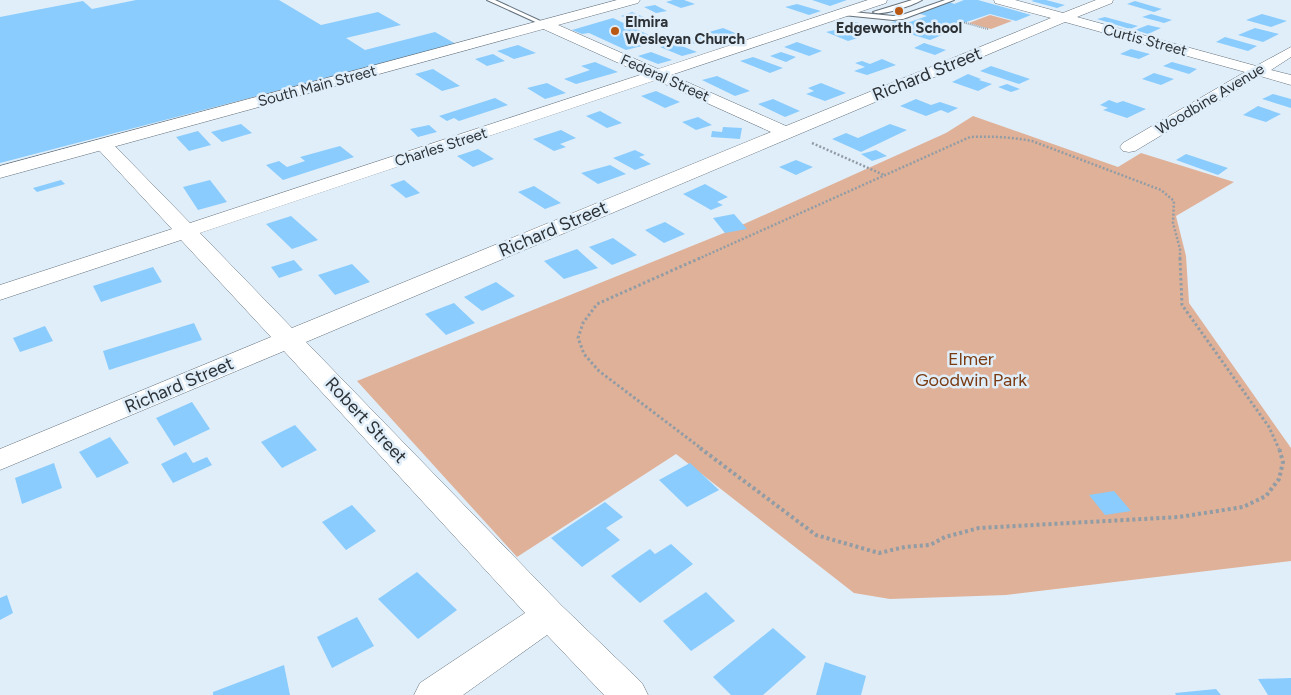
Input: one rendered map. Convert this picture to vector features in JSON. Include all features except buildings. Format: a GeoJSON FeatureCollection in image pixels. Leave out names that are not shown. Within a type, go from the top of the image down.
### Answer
{"type":"FeatureCollection","features":[{"type":"Feature","properties":{"kind":"street","name":"South Main Street"},"geometry":{"type":"LineString","coordinates":[[0,172],[633,0]]}},
{"type":"Feature","properties":{"kind":"street","name":"Charles Street"},"geometry":{"type":"LineString","coordinates":[[0,293],[881,0]]}},
{"type":"Feature","properties":{"kind":"street","name":"Curtis Street"},"geometry":{"type":"LineString","coordinates":[[1000,0],[1291,80]]}},
{"type":"Feature","properties":{"kind":"street","name":"Richard Street"},"geometry":{"type":"LineString","coordinates":[[0,460],[1107,0]]}},
{"type":"Feature","properties":{"kind":"street","name":"Federal Street"},"geometry":{"type":"LineString","coordinates":[[544,24],[786,132]]}},
{"type":"Feature","properties":{"kind":"street","name":"Woodbine Avenue"},"geometry":{"type":"LineString","coordinates":[[1128,147],[1291,51]]}},
{"type":"Feature","properties":{"kind":"street","name":"Robert Street"},"geometry":{"type":"LineString","coordinates":[[103,144],[290,339],[549,615],[629,695]]}},
{"type":"Feature","properties":{"kind":"street"},"geometry":{"type":"LineString","coordinates":[[433,695],[549,615]]}},
{"type":"Feature","properties":{"kind":"lane"},"geometry":{"type":"LineString","coordinates":[[490,0],[544,24]]}},
{"type":"Feature","properties":{"kind":"lane"},"geometry":{"type":"LineString","coordinates":[[851,10],[884,12],[919,0]]}},
{"type":"Feature","properties":{"kind":"lane"},"geometry":{"type":"LineString","coordinates":[[851,10],[893,18],[951,0]]}},
{"type":"Feature","properties":{"kind":"path"},"geometry":{"type":"LineString","coordinates":[[962,22],[991,30]]}},
{"type":"Feature","properties":{"kind":"path"},"geometry":{"type":"LineString","coordinates":[[786,132],[885,175],[970,137],[1013,137],[1032,141],[1161,190],[1174,201],[1173,223],[1180,250],[1182,305],[1269,426],[1277,442],[1283,462],[1279,479],[1266,496],[1243,507],[1180,517],[979,528],[945,536],[930,545],[905,547],[879,553],[816,535],[599,370],[586,358],[579,347],[579,333],[584,319],[598,304],[885,175]]}},
{"type":"Feature","properties":{"kind":"green space"},"geometry":{"type":"Polygon","coordinates":[[[990,15],[1012,21],[991,29],[969,23],[990,15]]]}},
{"type":"Feature","properties":{"kind":"green space","name":"Elmer Goodwin Park"},"geometry":{"type":"Polygon","coordinates":[[[973,116],[1118,167],[1141,153],[1234,182],[1176,216],[1186,256],[1189,303],[1291,448],[1291,561],[1006,595],[890,599],[854,593],[676,454],[517,557],[357,381],[724,233],[946,133],[973,116]]]}},
{"type":"Feature","properties":{"kind":"place","name":"Edgeworth School"},"geometry":{"type":"Point","coordinates":[899,11]}},
{"type":"Feature","properties":{"kind":"place","name":"Elmira Wesleyan Church"},"geometry":{"type":"Point","coordinates":[615,31]}}]}
